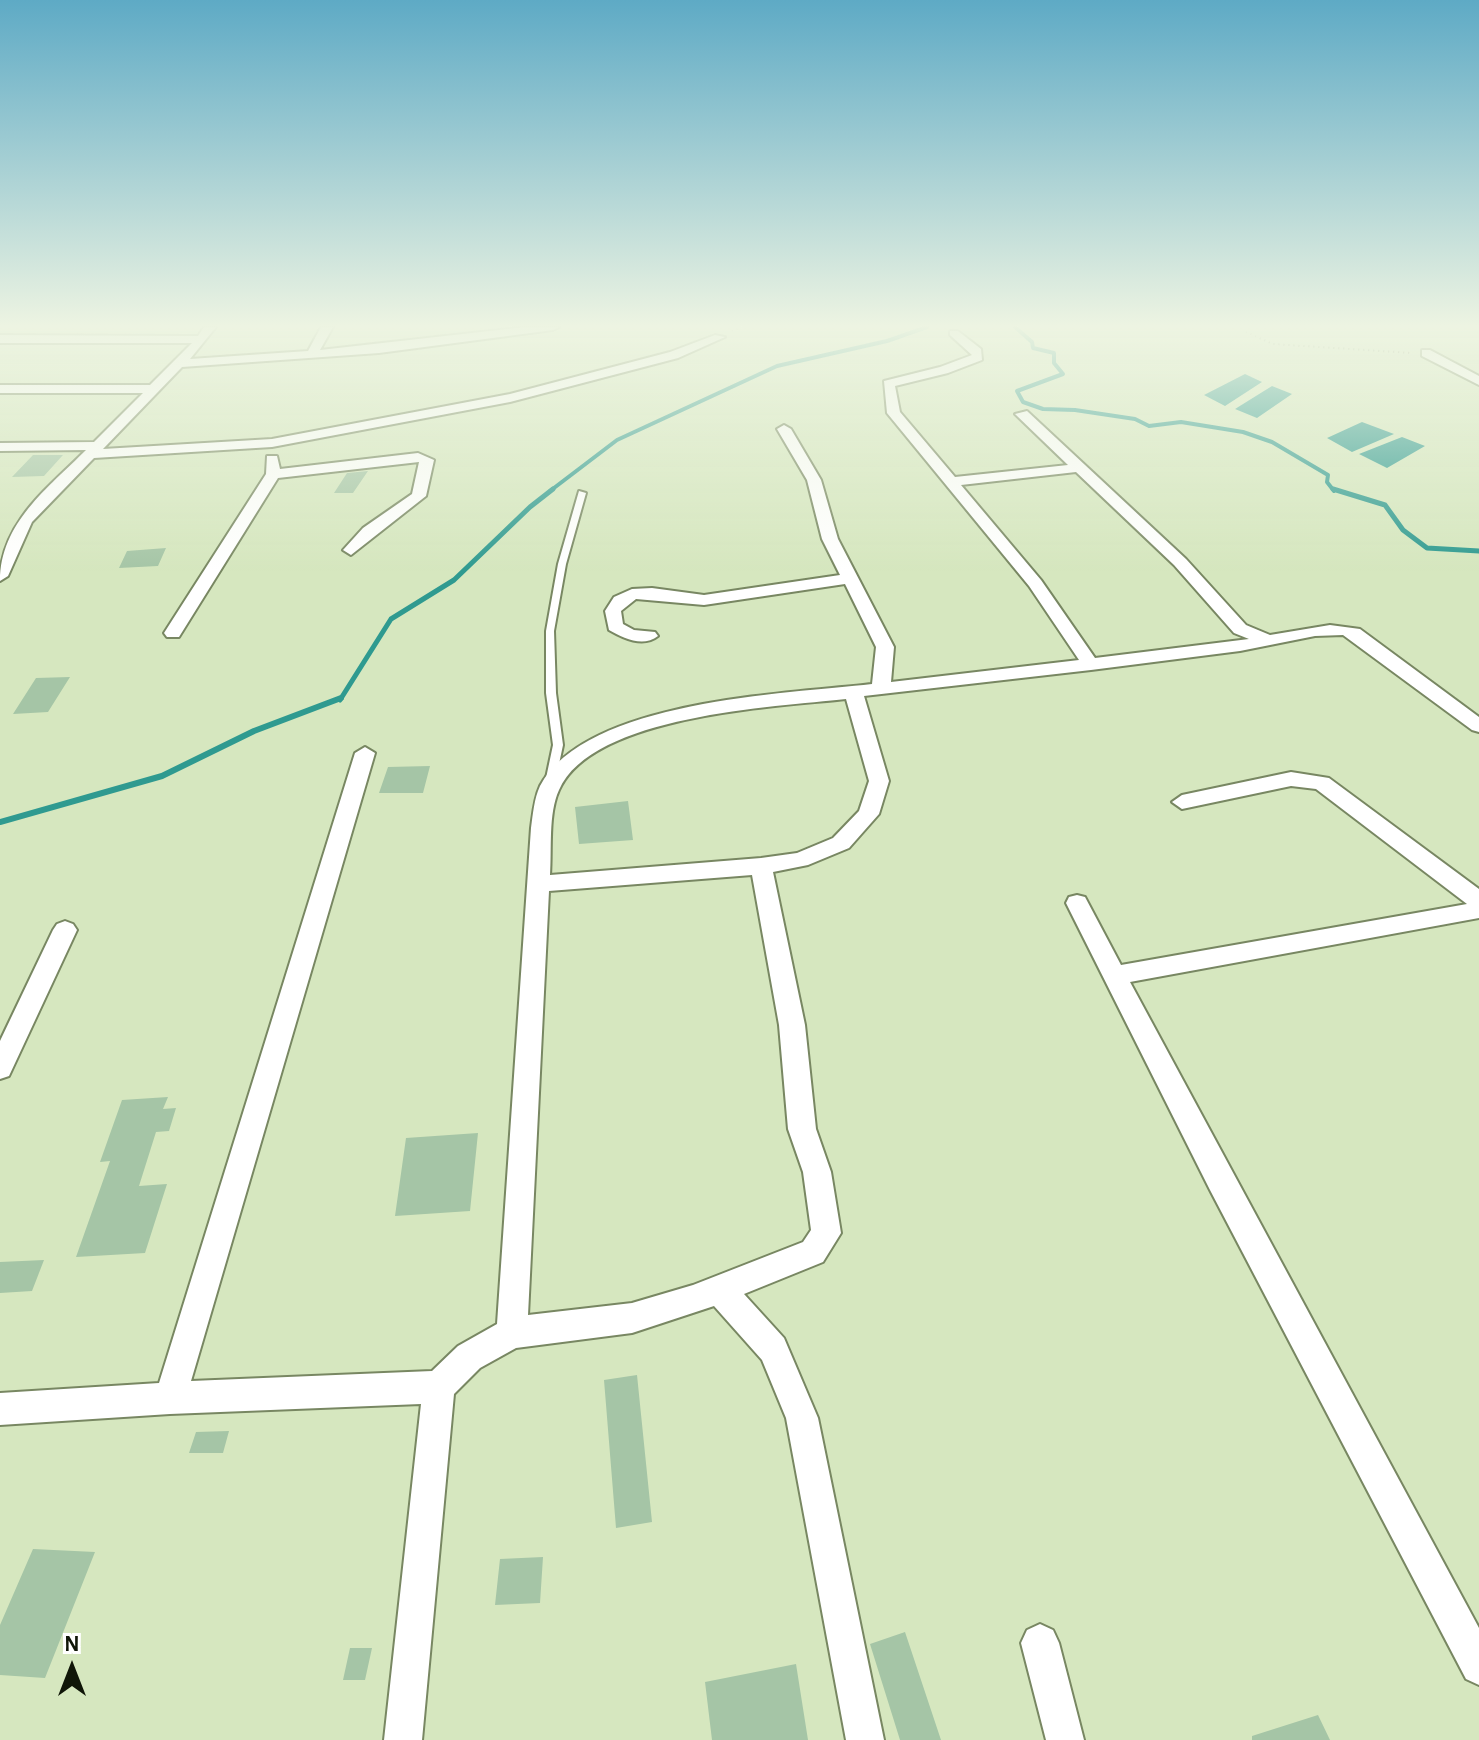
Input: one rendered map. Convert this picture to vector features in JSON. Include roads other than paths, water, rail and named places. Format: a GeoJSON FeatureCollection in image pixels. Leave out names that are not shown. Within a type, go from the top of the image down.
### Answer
{"type":"FeatureCollection","features":[{"type":"Feature","properties":{"kind":"street"},"geometry":{"type":"LineString","coordinates":[[0,576],[19,521],[135,408]]}},
{"type":"Feature","properties":{"kind":"street"},"geometry":{"type":"LineString","coordinates":[[0,447],[93,450],[272,443],[446,408]]}},
{"type":"Feature","properties":{"kind":"street"},"geometry":{"type":"LineString","coordinates":[[893,408],[949,482],[1035,583],[1091,665]]}},
{"type":"Feature","properties":{"kind":"street"},"geometry":{"type":"LineString","coordinates":[[1022,414],[1076,468],[1180,562],[1238,637]]}},
{"type":"Feature","properties":{"kind":"street"},"geometry":{"type":"LineString","coordinates":[[784,429],[814,480],[830,539],[885,647],[881,687]]}},
{"type":"Feature","properties":{"kind":"street"},"geometry":{"type":"LineString","coordinates":[[173,633],[273,474],[272,443]]}},
{"type":"Feature","properties":{"kind":"street"},"geometry":{"type":"LineString","coordinates":[[273,474],[418,457],[427,460],[419,496],[368,531],[351,550]]}},
{"type":"Feature","properties":{"kind":"street"},"geometry":{"type":"LineString","coordinates":[[949,482],[1076,468]]}},
{"type":"Feature","properties":{"kind":"street"},"geometry":{"type":"LineString","coordinates":[[649,636],[630,635],[615,626],[613,611],[620,601],[632,594],[652,593],[704,600],[852,578]]}},
{"type":"Feature","properties":{"kind":"street"},"geometry":{"type":"LineString","coordinates":[[512,1333],[542,828],[549,788],[572,758],[641,725],[700,710],[1091,665],[1238,637],[1271,642],[1328,630],[1347,630],[1479,726]]}},
{"type":"Feature","properties":{"kind":"street"},"geometry":{"type":"LineString","coordinates":[[541,884],[761,866],[800,860],[841,843],[869,814],[879,781],[853,692]]}},
{"type":"Feature","properties":{"kind":"street"},"geometry":{"type":"LineString","coordinates":[[170,1398],[365,753]]}},
{"type":"Feature","properties":{"kind":"street"},"geometry":{"type":"LineString","coordinates":[[1182,802],[1291,779],[1322,783],[1479,901]]}},
{"type":"Feature","properties":{"kind":"street"},"geometry":{"type":"LineString","coordinates":[[403,1740],[439,1387],[469,1357],[512,1333],[632,1318],[693,1300],[813,1252],[826,1233],[817,1172],[802,1129],[792,1025],[761,866]]}},
{"type":"Feature","properties":{"kind":"street"},"geometry":{"type":"LineString","coordinates":[[1077,903],[1479,1666]]}},
{"type":"Feature","properties":{"kind":"street"},"geometry":{"type":"LineString","coordinates":[[1113,976],[1479,910]]}},
{"type":"Feature","properties":{"kind":"street"},"geometry":{"type":"LineString","coordinates":[[0,1068],[65,930]]}},
{"type":"Feature","properties":{"kind":"street"},"geometry":{"type":"LineString","coordinates":[[719,1289],[773,1349],[802,1418],[865,1740]]}},
{"type":"Feature","properties":{"kind":"street"},"geometry":{"type":"LineString","coordinates":[[0,1409],[170,1398],[439,1387]]}},
{"type":"Feature","properties":{"kind":"street"},"geometry":{"type":"LineString","coordinates":[[1040,1643],[1065,1740]]}},
{"type":"Feature","properties":{"kind":"lane"},"geometry":{"type":"LineString","coordinates":[[549,788],[558,745],[551,693],[550,631],[562,564],[582,493]]}},
{"type":"Feature","properties":{"kind":"water"},"geometry":{"type":"Polygon","coordinates":[[[1236,408],[1271,408],[1257,418],[1236,408]]]}},
{"type":"Feature","properties":{"kind":"water"},"geometry":{"type":"Polygon","coordinates":[[[1362,422],[1394,434],[1352,452],[1327,438],[1362,422]]]}},
{"type":"Feature","properties":{"kind":"water"},"geometry":{"type":"Polygon","coordinates":[[[1402,437],[1425,446],[1387,468],[1359,454],[1402,437]]]}},
{"type":"Feature","properties":{"kind":"waterway"},"geometry":{"type":"LineString","coordinates":[[550,491],[617,440],[686,408]]}},
{"type":"Feature","properties":{"kind":"waterway"},"geometry":{"type":"LineString","coordinates":[[1041,408],[1135,419],[1149,426],[1181,422],[1243,432],[1272,442],[1328,475],[1327,482],[1334,491]]}},
{"type":"Feature","properties":{"kind":"waterway"},"geometry":{"type":"LineString","coordinates":[[340,700],[391,619],[454,580],[553,489]]}},
{"type":"Feature","properties":{"kind":"waterway"},"geometry":{"type":"LineString","coordinates":[[1333,489],[1385,505],[1403,530],[1427,548],[1479,551]]}},
{"type":"Feature","properties":{"kind":"waterway"},"geometry":{"type":"LineString","coordinates":[[0,822],[162,776],[254,731],[341,698]]}}]}
